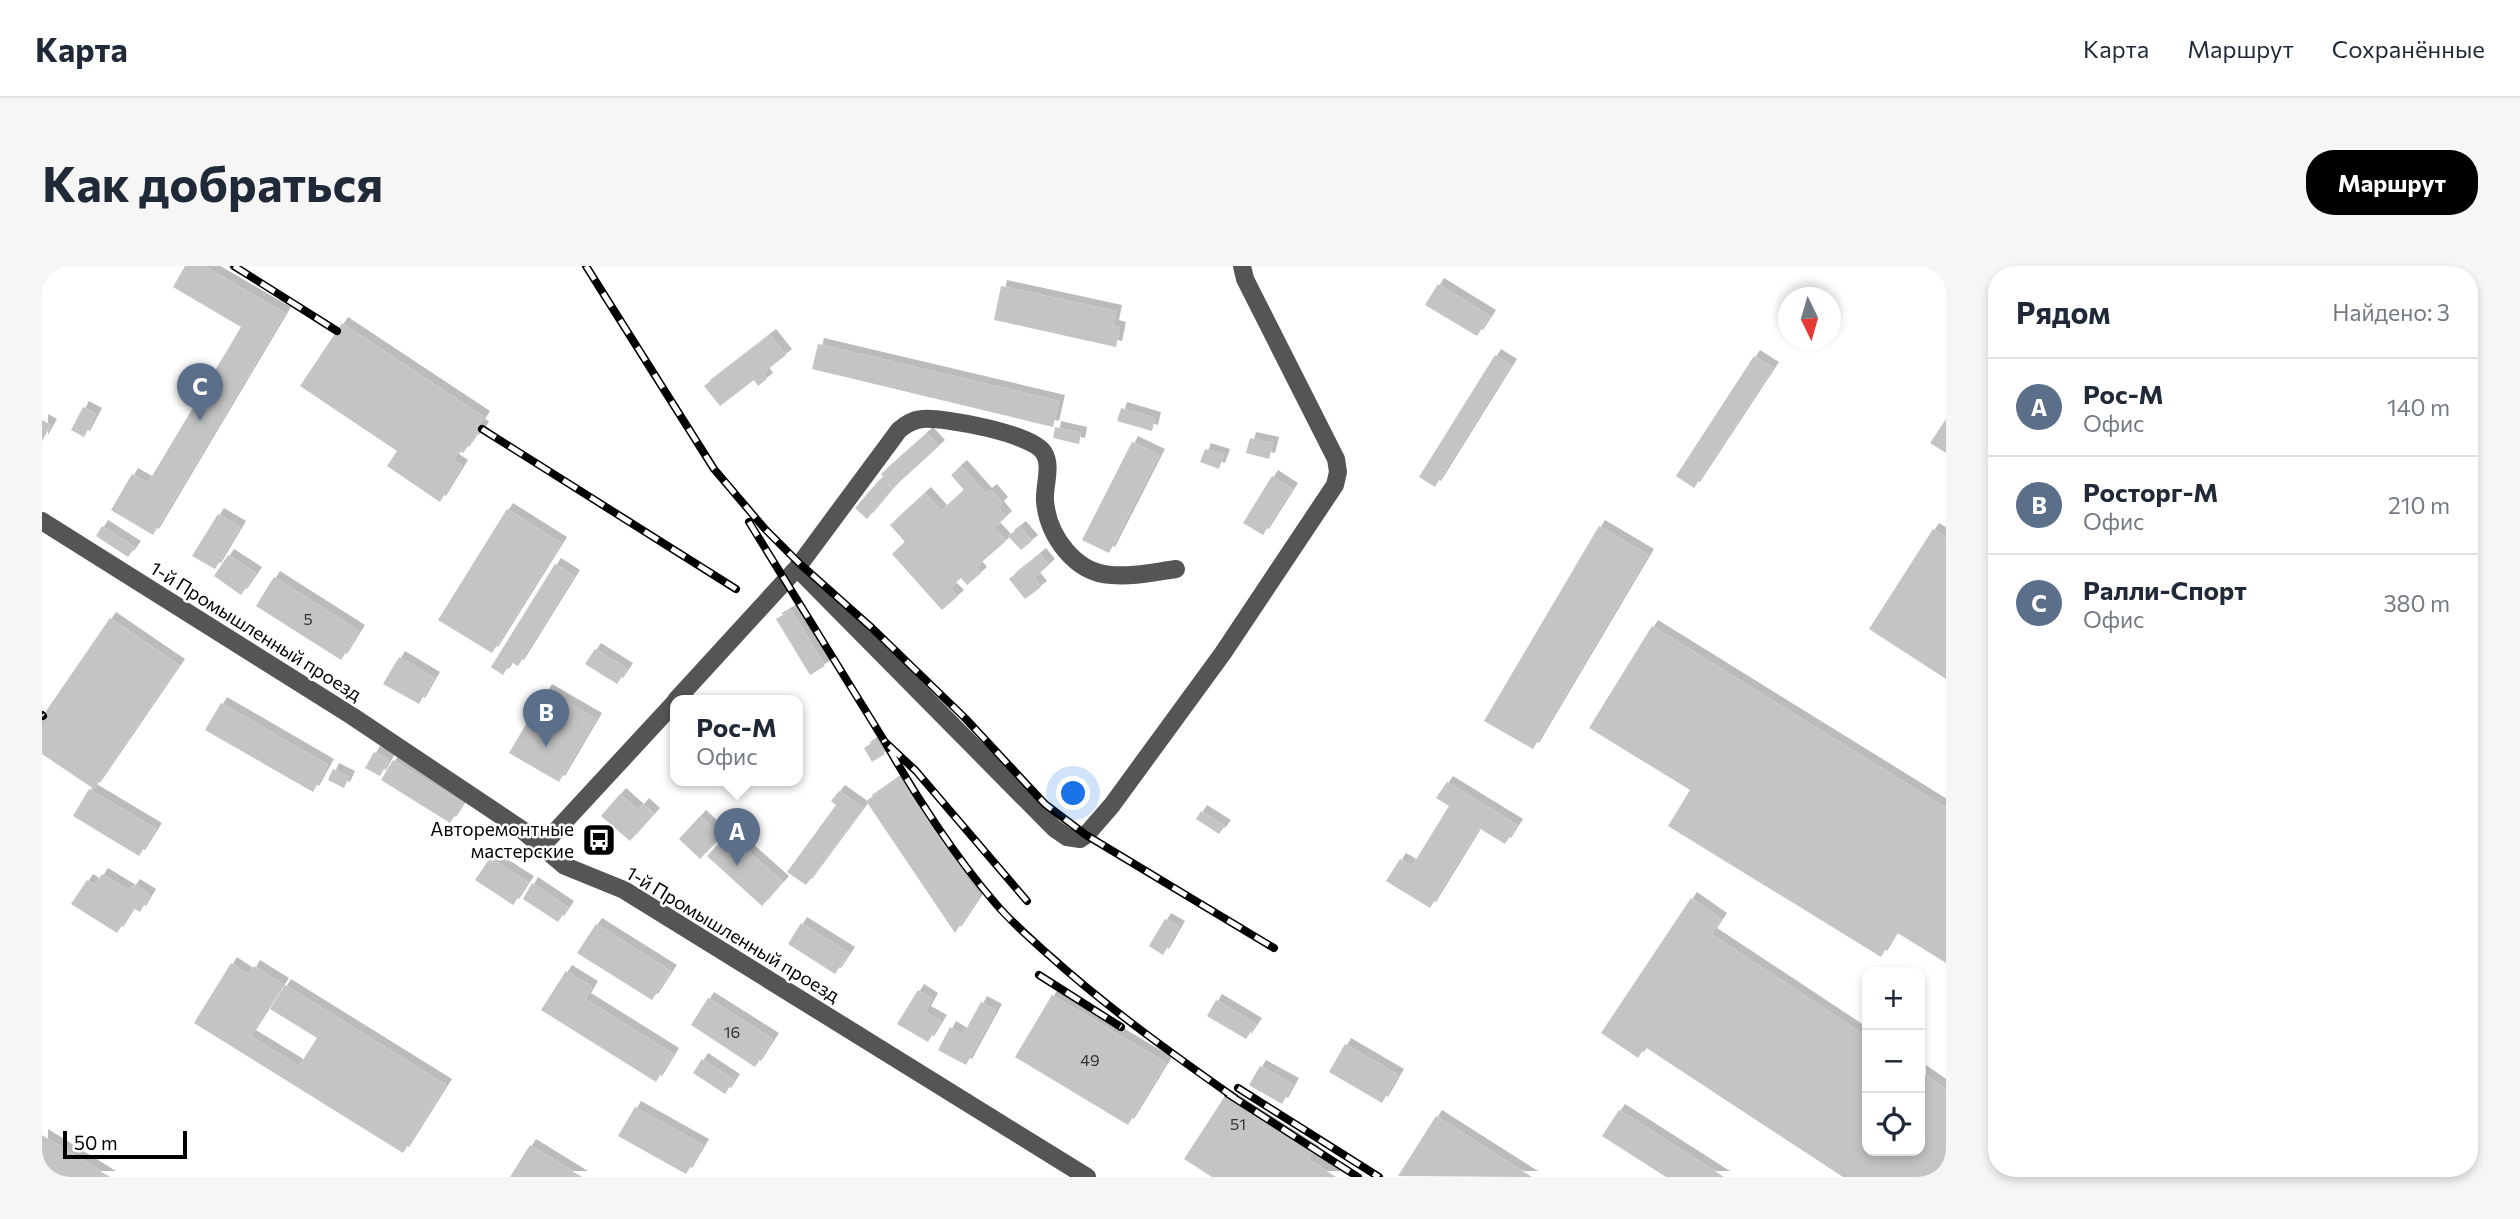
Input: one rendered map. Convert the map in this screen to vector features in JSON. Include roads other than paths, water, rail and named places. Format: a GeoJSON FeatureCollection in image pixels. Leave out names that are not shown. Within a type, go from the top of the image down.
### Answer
{"type":"FeatureCollection","features":[{"type":"Feature","properties":{"kind":"street"},"geometry":{"type":"LineString","coordinates":[[797,568],[1054,828],[1073,839],[1086,835],[1112,805],[1223,653],[1335,485],[1336,459],[1245,279],[1242,266]]}},
{"type":"Feature","properties":{"kind":"street"},"geometry":{"type":"LineString","coordinates":[[681,695],[797,568],[898,430],[910,421],[925,419],[987,428],[1033,442],[1040,447],[1047,460],[1045,501],[1049,521],[1064,548],[1073,558],[1090,569],[1108,575],[1129,576],[1175,569]]}},
{"type":"Feature","properties":{"kind":"street","name":"1-й Промышленный проезд"},"geometry":{"type":"LineString","coordinates":[[42,522],[352,716],[521,829],[576,872],[624,890],[1087,1177]]}},
{"type":"Feature","properties":{"kind":"street"},"geometry":{"type":"LineString","coordinates":[[541,847],[670,707]]}},
{"type":"Feature","properties":{"kind":"railway"},"geometry":{"type":"LineString","coordinates":[[234,266],[337,331]]}},
{"type":"Feature","properties":{"kind":"railway"},"geometry":{"type":"LineString","coordinates":[[586,266],[714,469],[765,529],[800,564],[872,628],[965,718],[1045,804],[1086,835],[1274,948]]}},
{"type":"Feature","properties":{"kind":"railway"},"geometry":{"type":"LineString","coordinates":[[482,429],[736,589]]}},
{"type":"Feature","properties":{"kind":"railway"},"geometry":{"type":"LineString","coordinates":[[749,522],[885,742]]}},
{"type":"Feature","properties":{"kind":"railway"},"geometry":{"type":"LineString","coordinates":[[1027,901],[916,771],[885,742],[951,847],[1009,918],[1094,994],[1235,1098]]}},
{"type":"Feature","properties":{"kind":"railway"},"geometry":{"type":"LineString","coordinates":[[1039,975],[1121,1027]]}},
{"type":"Feature","properties":{"kind":"railway"},"geometry":{"type":"LineString","coordinates":[[1238,1088],[1379,1177]]}},
{"type":"Feature","properties":{"kind":"railway"},"geometry":{"type":"LineString","coordinates":[[1228,1094],[1358,1177]]}},
{"type":"Feature","properties":{"kind":"place","name":"Ралли-Спорт"},"geometry":{"type":"Point","coordinates":[200,421]}},
{"type":"Feature","properties":{"kind":"place","name":"Росторг-М"},"geometry":{"type":"Point","coordinates":[546,747]}},
{"type":"Feature","properties":{"kind":"place","name":"Авторемонтные мастерские"},"geometry":{"type":"Point","coordinates":[599,840]}},
{"type":"Feature","properties":{"kind":"place","name":"Рос-М"},"geometry":{"type":"Point","coordinates":[737,866]}}]}
